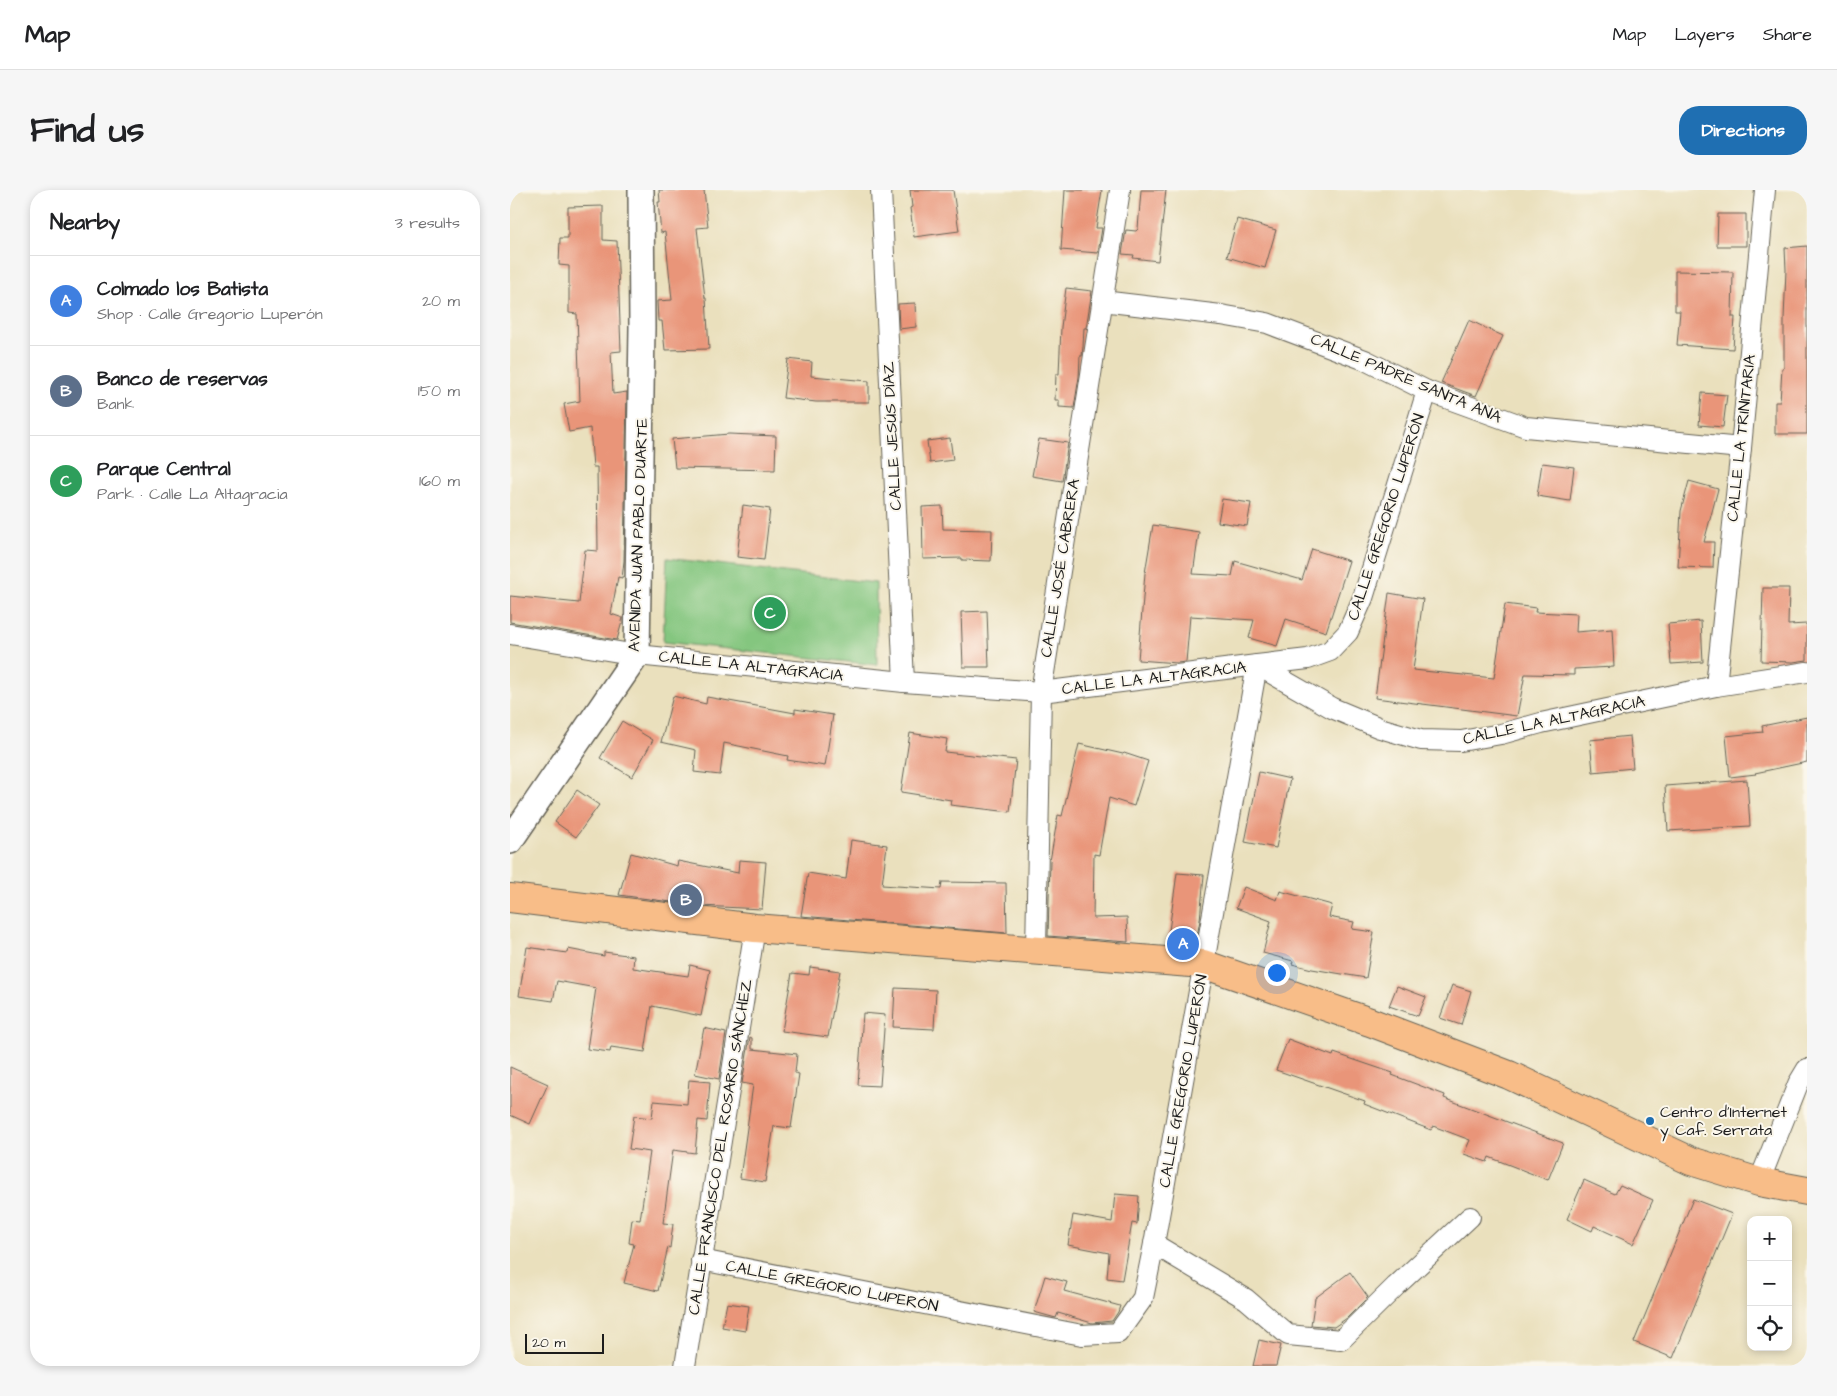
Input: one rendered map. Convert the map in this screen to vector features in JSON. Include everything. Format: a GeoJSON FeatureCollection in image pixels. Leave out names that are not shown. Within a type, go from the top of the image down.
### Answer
{"type":"FeatureCollection","features":[{"type":"Feature","properties":{"kind":"main road"},"geometry":{"type":"LineString","coordinates":[[510,898],[755,928],[1036,949],[1203,964],[1370,1022],[1509,1076],[1691,1161],[1759,1182],[1807,1191]]}},
{"type":"Feature","properties":{"kind":"street","name":"AVENIDA JUAN PABLO DUARTE"},"geometry":{"type":"LineString","coordinates":[[510,841],[637,655],[642,327],[641,190]]}},
{"type":"Feature","properties":{"kind":"street","name":"CALLE JESÚS DÍAZ"},"geometry":{"type":"LineString","coordinates":[[881,190],[904,682]]}},
{"type":"Feature","properties":{"kind":"street","name":"CALLE JOSÉ CABRERA"},"geometry":{"type":"LineString","coordinates":[[1036,949],[1041,692],[1120,190]]}},
{"type":"Feature","properties":{"kind":"street","name":"CALLE LA TRINITARIA"},"geometry":{"type":"LineString","coordinates":[[1716,686],[1765,190]]}},
{"type":"Feature","properties":{"kind":"street","name":"CALLE PADRE SANTA ANA"},"geometry":{"type":"LineString","coordinates":[[1102,301],[1221,315],[1267,324],[1365,360],[1427,390],[1526,427],[1741,448]]}},
{"type":"Feature","properties":{"kind":"street","name":"CALLE GREGORIO LUPERÓN"},"geometry":{"type":"LineString","coordinates":[[701,1260],[1082,1335],[1118,1333],[1143,1298],[1257,665],[1308,659],[1330,651],[1348,632],[1363,598],[1427,390]]}},
{"type":"Feature","properties":{"kind":"street","name":"CALLE LA ALTAGRACIA"},"geometry":{"type":"LineString","coordinates":[[510,634],[637,655],[904,682],[1041,692],[1257,665],[1332,708],[1380,728],[1422,740],[1461,741],[1501,734],[1541,723],[1716,686],[1807,672]]}},
{"type":"Feature","properties":{"kind":"street","name":"CALLE FRANCISCO DEL ROSARIO SÁNCHEZ"},"geometry":{"type":"LineString","coordinates":[[685,1366],[755,928]]}},
{"type":"Feature","properties":{"kind":"street"},"geometry":{"type":"LineString","coordinates":[[1759,1182],[1798,1084],[1807,1069]]}},
{"type":"Feature","properties":{"kind":"street"},"geometry":{"type":"LineString","coordinates":[[1154,1244],[1246,1299],[1288,1335],[1341,1340],[1470,1217]]}},
{"type":"Feature","properties":{"kind":"green space"},"geometry":{"type":"Polygon","coordinates":[[[667,558],[876,583],[877,665],[663,642],[667,558]]]}},
{"type":"Feature","properties":{"kind":"building"},"geometry":{"type":"Polygon","coordinates":[[[659,190],[704,190],[708,227],[697,228],[706,298],[709,349],[665,350],[662,321],[658,321],[657,301],[672,300],[665,232],[661,233],[658,202],[660,202],[659,190]]]}},
{"type":"Feature","properties":{"kind":"building"},"geometry":{"type":"Polygon","coordinates":[[[910,190],[953,190],[959,231],[914,237],[910,208],[912,207],[910,190]]]}},
{"type":"Feature","properties":{"kind":"building"},"geometry":{"type":"Polygon","coordinates":[[[1065,190],[1102,190],[1096,228],[1102,228],[1098,253],[1061,250],[1065,190]]]}},
{"type":"Feature","properties":{"kind":"building"},"geometry":{"type":"Polygon","coordinates":[[[1141,190],[1166,190],[1158,261],[1133,258],[1134,255],[1122,254],[1126,230],[1136,231],[1138,229],[1141,190]]]}},
{"type":"Feature","properties":{"kind":"building"},"geometry":{"type":"Polygon","coordinates":[[[603,206],[603,240],[617,241],[621,351],[611,352],[613,394],[627,392],[624,561],[622,578],[618,577],[611,614],[623,618],[617,640],[510,622],[510,596],[579,603],[585,550],[598,551],[597,467],[593,467],[590,428],[569,432],[564,404],[580,401],[577,314],[569,313],[569,266],[559,265],[560,238],[568,238],[568,207],[603,206]]]}},
{"type":"Feature","properties":{"kind":"building"},"geometry":{"type":"Polygon","coordinates":[[[1718,214],[1746,214],[1746,246],[1717,246],[1718,214]]]}},
{"type":"Feature","properties":{"kind":"building"},"geometry":{"type":"Polygon","coordinates":[[[1237,219],[1276,230],[1265,268],[1227,257],[1237,219]]]}},
{"type":"Feature","properties":{"kind":"building"},"geometry":{"type":"Polygon","coordinates":[[[1807,246],[1807,434],[1775,434],[1775,402],[1780,402],[1782,368],[1784,368],[1785,248],[1807,246]]]}},
{"type":"Feature","properties":{"kind":"building"},"geometry":{"type":"Polygon","coordinates":[[[1675,271],[1733,272],[1732,317],[1735,317],[1733,349],[1677,345],[1680,311],[1675,311],[1675,271]]]}},
{"type":"Feature","properties":{"kind":"building"},"geometry":{"type":"Polygon","coordinates":[[[1066,288],[1092,291],[1086,328],[1084,328],[1074,408],[1059,407],[1059,400],[1055,400],[1056,374],[1059,374],[1061,327],[1066,288]]]}},
{"type":"Feature","properties":{"kind":"building"},"geometry":{"type":"Polygon","coordinates":[[[915,303],[916,327],[899,329],[898,304],[915,303]]]}},
{"type":"Feature","properties":{"kind":"building"},"geometry":{"type":"Polygon","coordinates":[[[1469,320],[1503,336],[1476,396],[1441,383],[1469,320]]]}},
{"type":"Feature","properties":{"kind":"building"},"geometry":{"type":"Polygon","coordinates":[[[788,359],[812,362],[811,376],[869,381],[869,402],[816,402],[783,398],[788,359]]]}},
{"type":"Feature","properties":{"kind":"building"},"geometry":{"type":"Polygon","coordinates":[[[1702,393],[1727,395],[1723,427],[1699,425],[1702,393]]]}},
{"type":"Feature","properties":{"kind":"building"},"geometry":{"type":"Polygon","coordinates":[[[729,434],[776,436],[775,470],[675,468],[672,439],[729,434]]]}},
{"type":"Feature","properties":{"kind":"building"},"geometry":{"type":"Polygon","coordinates":[[[950,438],[953,460],[930,463],[927,441],[950,438]]]}},
{"type":"Feature","properties":{"kind":"building"},"geometry":{"type":"Polygon","coordinates":[[[1039,439],[1068,443],[1062,481],[1032,476],[1039,439]]]}},
{"type":"Feature","properties":{"kind":"building"},"geometry":{"type":"Polygon","coordinates":[[[1542,463],[1574,467],[1570,501],[1537,496],[1542,463]]]}},
{"type":"Feature","properties":{"kind":"building"},"geometry":{"type":"Polygon","coordinates":[[[1689,481],[1718,489],[1704,542],[1714,542],[1713,568],[1678,567],[1681,511],[1689,481]]]}},
{"type":"Feature","properties":{"kind":"building"},"geometry":{"type":"Polygon","coordinates":[[[1222,499],[1251,503],[1247,526],[1218,522],[1222,499]]]}},
{"type":"Feature","properties":{"kind":"building"},"geometry":{"type":"Polygon","coordinates":[[[743,505],[770,509],[764,560],[737,557],[743,505]]]}},
{"type":"Feature","properties":{"kind":"building"},"geometry":{"type":"Polygon","coordinates":[[[942,506],[943,529],[992,530],[991,561],[962,560],[962,558],[923,559],[922,507],[942,506]]]}},
{"type":"Feature","properties":{"kind":"building"},"geometry":{"type":"Polygon","coordinates":[[[1153,525],[1199,532],[1193,574],[1232,576],[1235,561],[1302,580],[1312,549],[1349,561],[1326,632],[1286,619],[1277,646],[1249,638],[1254,620],[1190,616],[1186,662],[1138,660],[1145,573],[1153,525]]]}},
{"type":"Feature","properties":{"kind":"building"},"geometry":{"type":"Polygon","coordinates":[[[1763,588],[1789,588],[1788,625],[1807,624],[1807,660],[1793,662],[1761,661],[1763,588]]]}},
{"type":"Feature","properties":{"kind":"building"},"geometry":{"type":"Polygon","coordinates":[[[1389,593],[1423,599],[1413,670],[1494,678],[1505,604],[1536,608],[1535,612],[1577,614],[1576,632],[1612,629],[1614,667],[1574,669],[1574,675],[1525,674],[1517,716],[1375,698],[1389,593]]]}},
{"type":"Feature","properties":{"kind":"building"},"geometry":{"type":"Polygon","coordinates":[[[987,611],[989,667],[963,667],[961,612],[987,611]]]}},
{"type":"Feature","properties":{"kind":"building"},"geometry":{"type":"Polygon","coordinates":[[[1701,621],[1703,662],[1671,664],[1668,624],[1701,621]]]}},
{"type":"Feature","properties":{"kind":"building"},"geometry":{"type":"Polygon","coordinates":[[[673,696],[706,704],[707,697],[795,713],[795,709],[833,715],[825,766],[787,760],[788,756],[724,743],[720,775],[694,772],[696,750],[661,742],[673,696]]]}},
{"type":"Feature","properties":{"kind":"building"},"geometry":{"type":"Polygon","coordinates":[[[1807,717],[1807,762],[1756,774],[1730,777],[1726,736],[1763,732],[1762,726],[1807,717]]]}},
{"type":"Feature","properties":{"kind":"building"},"geometry":{"type":"Polygon","coordinates":[[[622,721],[653,740],[632,777],[600,758],[622,721]]]}},
{"type":"Feature","properties":{"kind":"building"},"geometry":{"type":"Polygon","coordinates":[[[910,733],[947,739],[945,752],[1016,760],[1010,812],[950,805],[951,800],[901,792],[910,733]]]}},
{"type":"Feature","properties":{"kind":"building"},"geometry":{"type":"Polygon","coordinates":[[[1630,736],[1633,768],[1593,772],[1590,740],[1630,736]]]}},
{"type":"Feature","properties":{"kind":"building"},"geometry":{"type":"Polygon","coordinates":[[[1079,744],[1124,753],[1148,761],[1134,806],[1109,798],[1099,855],[1094,854],[1093,918],[1127,917],[1128,942],[1048,936],[1050,861],[1058,815],[1062,816],[1079,744]]]}},
{"type":"Feature","properties":{"kind":"building"},"geometry":{"type":"Polygon","coordinates":[[[1259,772],[1290,779],[1276,848],[1245,842],[1259,772]]]}},
{"type":"Feature","properties":{"kind":"building"},"geometry":{"type":"Polygon","coordinates":[[[1747,780],[1750,826],[1668,831],[1665,786],[1747,780]]]}},
{"type":"Feature","properties":{"kind":"building"},"geometry":{"type":"Polygon","coordinates":[[[577,790],[599,805],[576,837],[555,822],[577,790]]]}},
{"type":"Feature","properties":{"kind":"building"},"geometry":{"type":"Polygon","coordinates":[[[851,840],[887,845],[882,885],[941,889],[942,882],[1006,883],[1007,933],[801,916],[808,873],[846,879],[851,840]]]}},
{"type":"Feature","properties":{"kind":"building"},"geometry":{"type":"Polygon","coordinates":[[[631,853],[677,866],[678,861],[738,873],[739,860],[766,862],[762,909],[701,906],[619,895],[631,853]]]}},
{"type":"Feature","properties":{"kind":"building"},"geometry":{"type":"Polygon","coordinates":[[[1177,873],[1204,875],[1200,920],[1195,948],[1167,945],[1177,873]]]}},
{"type":"Feature","properties":{"kind":"building"},"geometry":{"type":"Polygon","coordinates":[[[1244,887],[1277,900],[1280,891],[1332,905],[1329,917],[1354,922],[1352,929],[1374,932],[1366,978],[1312,969],[1292,964],[1293,961],[1263,953],[1271,921],[1236,908],[1244,887]]]}},
{"type":"Feature","properties":{"kind":"building"},"geometry":{"type":"Polygon","coordinates":[[[527,947],[567,953],[568,949],[604,956],[604,952],[634,956],[633,968],[688,976],[690,965],[710,970],[701,1016],[652,1006],[645,1052],[611,1047],[610,1052],[587,1049],[596,988],[557,981],[553,1001],[519,996],[527,947]]]}},
{"type":"Feature","properties":{"kind":"building"},"geometry":{"type":"Polygon","coordinates":[[[810,967],[840,971],[828,1037],[782,1031],[792,973],[809,975],[810,967]]]}},
{"type":"Feature","properties":{"kind":"building"},"geometry":{"type":"Polygon","coordinates":[[[1452,985],[1471,991],[1461,1025],[1440,1018],[1452,985]]]}},
{"type":"Feature","properties":{"kind":"building"},"geometry":{"type":"Polygon","coordinates":[[[1397,986],[1426,997],[1418,1016],[1389,1006],[1397,986]]]}},
{"type":"Feature","properties":{"kind":"building"},"geometry":{"type":"Polygon","coordinates":[[[895,988],[936,990],[934,1029],[893,1027],[895,988]]]}},
{"type":"Feature","properties":{"kind":"building"},"geometry":{"type":"Polygon","coordinates":[[[863,1013],[885,1015],[880,1086],[858,1085],[863,1013]]]}},
{"type":"Feature","properties":{"kind":"building"},"geometry":{"type":"Polygon","coordinates":[[[704,1028],[726,1033],[719,1079],[695,1074],[704,1028]]]}},
{"type":"Feature","properties":{"kind":"building"},"geometry":{"type":"Polygon","coordinates":[[[750,1037],[752,1038],[752,1049],[797,1054],[795,1073],[799,1074],[791,1128],[774,1126],[765,1182],[740,1178],[753,1085],[742,1083],[750,1037]]]}},
{"type":"Feature","properties":{"kind":"building"},"geometry":{"type":"Polygon","coordinates":[[[1288,1039],[1333,1056],[1334,1053],[1393,1073],[1392,1075],[1445,1095],[1444,1098],[1563,1143],[1548,1180],[1489,1157],[1487,1162],[1464,1154],[1470,1140],[1433,1126],[1431,1130],[1364,1104],[1365,1101],[1276,1070],[1288,1039]]]}},
{"type":"Feature","properties":{"kind":"building"},"geometry":{"type":"Polygon","coordinates":[[[510,1067],[548,1084],[530,1124],[510,1115],[510,1067]]]}},
{"type":"Feature","properties":{"kind":"building"},"geometry":{"type":"Polygon","coordinates":[[[689,1080],[710,1082],[707,1121],[698,1120],[695,1153],[673,1150],[663,1223],[673,1224],[670,1248],[668,1247],[658,1291],[624,1283],[634,1244],[629,1243],[632,1219],[640,1220],[650,1152],[629,1149],[634,1116],[652,1118],[654,1101],[687,1104],[689,1080]]]}},
{"type":"Feature","properties":{"kind":"building"},"geometry":{"type":"Polygon","coordinates":[[[1584,1180],[1615,1194],[1620,1185],[1653,1200],[1633,1244],[1594,1226],[1592,1231],[1567,1219],[1584,1180]]]}},
{"type":"Feature","properties":{"kind":"building"},"geometry":{"type":"Polygon","coordinates":[[[1115,1194],[1139,1196],[1137,1224],[1132,1223],[1122,1280],[1107,1278],[1109,1253],[1068,1245],[1073,1215],[1112,1222],[1115,1194]]]}},
{"type":"Feature","properties":{"kind":"building"},"geometry":{"type":"Polygon","coordinates":[[[1693,1199],[1732,1214],[1673,1358],[1634,1342],[1693,1199]]]}},
{"type":"Feature","properties":{"kind":"building"},"geometry":{"type":"Polygon","coordinates":[[[1350,1272],[1368,1297],[1347,1318],[1334,1327],[1311,1325],[1315,1298],[1350,1272]]]}},
{"type":"Feature","properties":{"kind":"building"},"geometry":{"type":"Polygon","coordinates":[[[1045,1276],[1067,1282],[1064,1291],[1120,1306],[1118,1312],[1112,1321],[1092,1323],[1058,1313],[1056,1318],[1034,1312],[1045,1276]]]}},
{"type":"Feature","properties":{"kind":"building"},"geometry":{"type":"Polygon","coordinates":[[[727,1303],[749,1306],[745,1331],[722,1327],[727,1303]]]}},
{"type":"Feature","properties":{"kind":"building"},"geometry":{"type":"Polygon","coordinates":[[[1259,1340],[1281,1345],[1276,1366],[1253,1366],[1259,1340]]]}},
{"type":"Feature","properties":{"kind":"place","name":"Parque Central"},"geometry":{"type":"Point","coordinates":[770,613]}},
{"type":"Feature","properties":{"kind":"place","name":"Banco de reservas"},"geometry":{"type":"Point","coordinates":[686,900]}},
{"type":"Feature","properties":{"kind":"place","name":"Colmado los Batista"},"geometry":{"type":"Point","coordinates":[1183,944]}},
{"type":"Feature","properties":{"kind":"place","name":"Centro d'Internet y Caf. Serrata"},"geometry":{"type":"Point","coordinates":[1650,1121]}}]}
